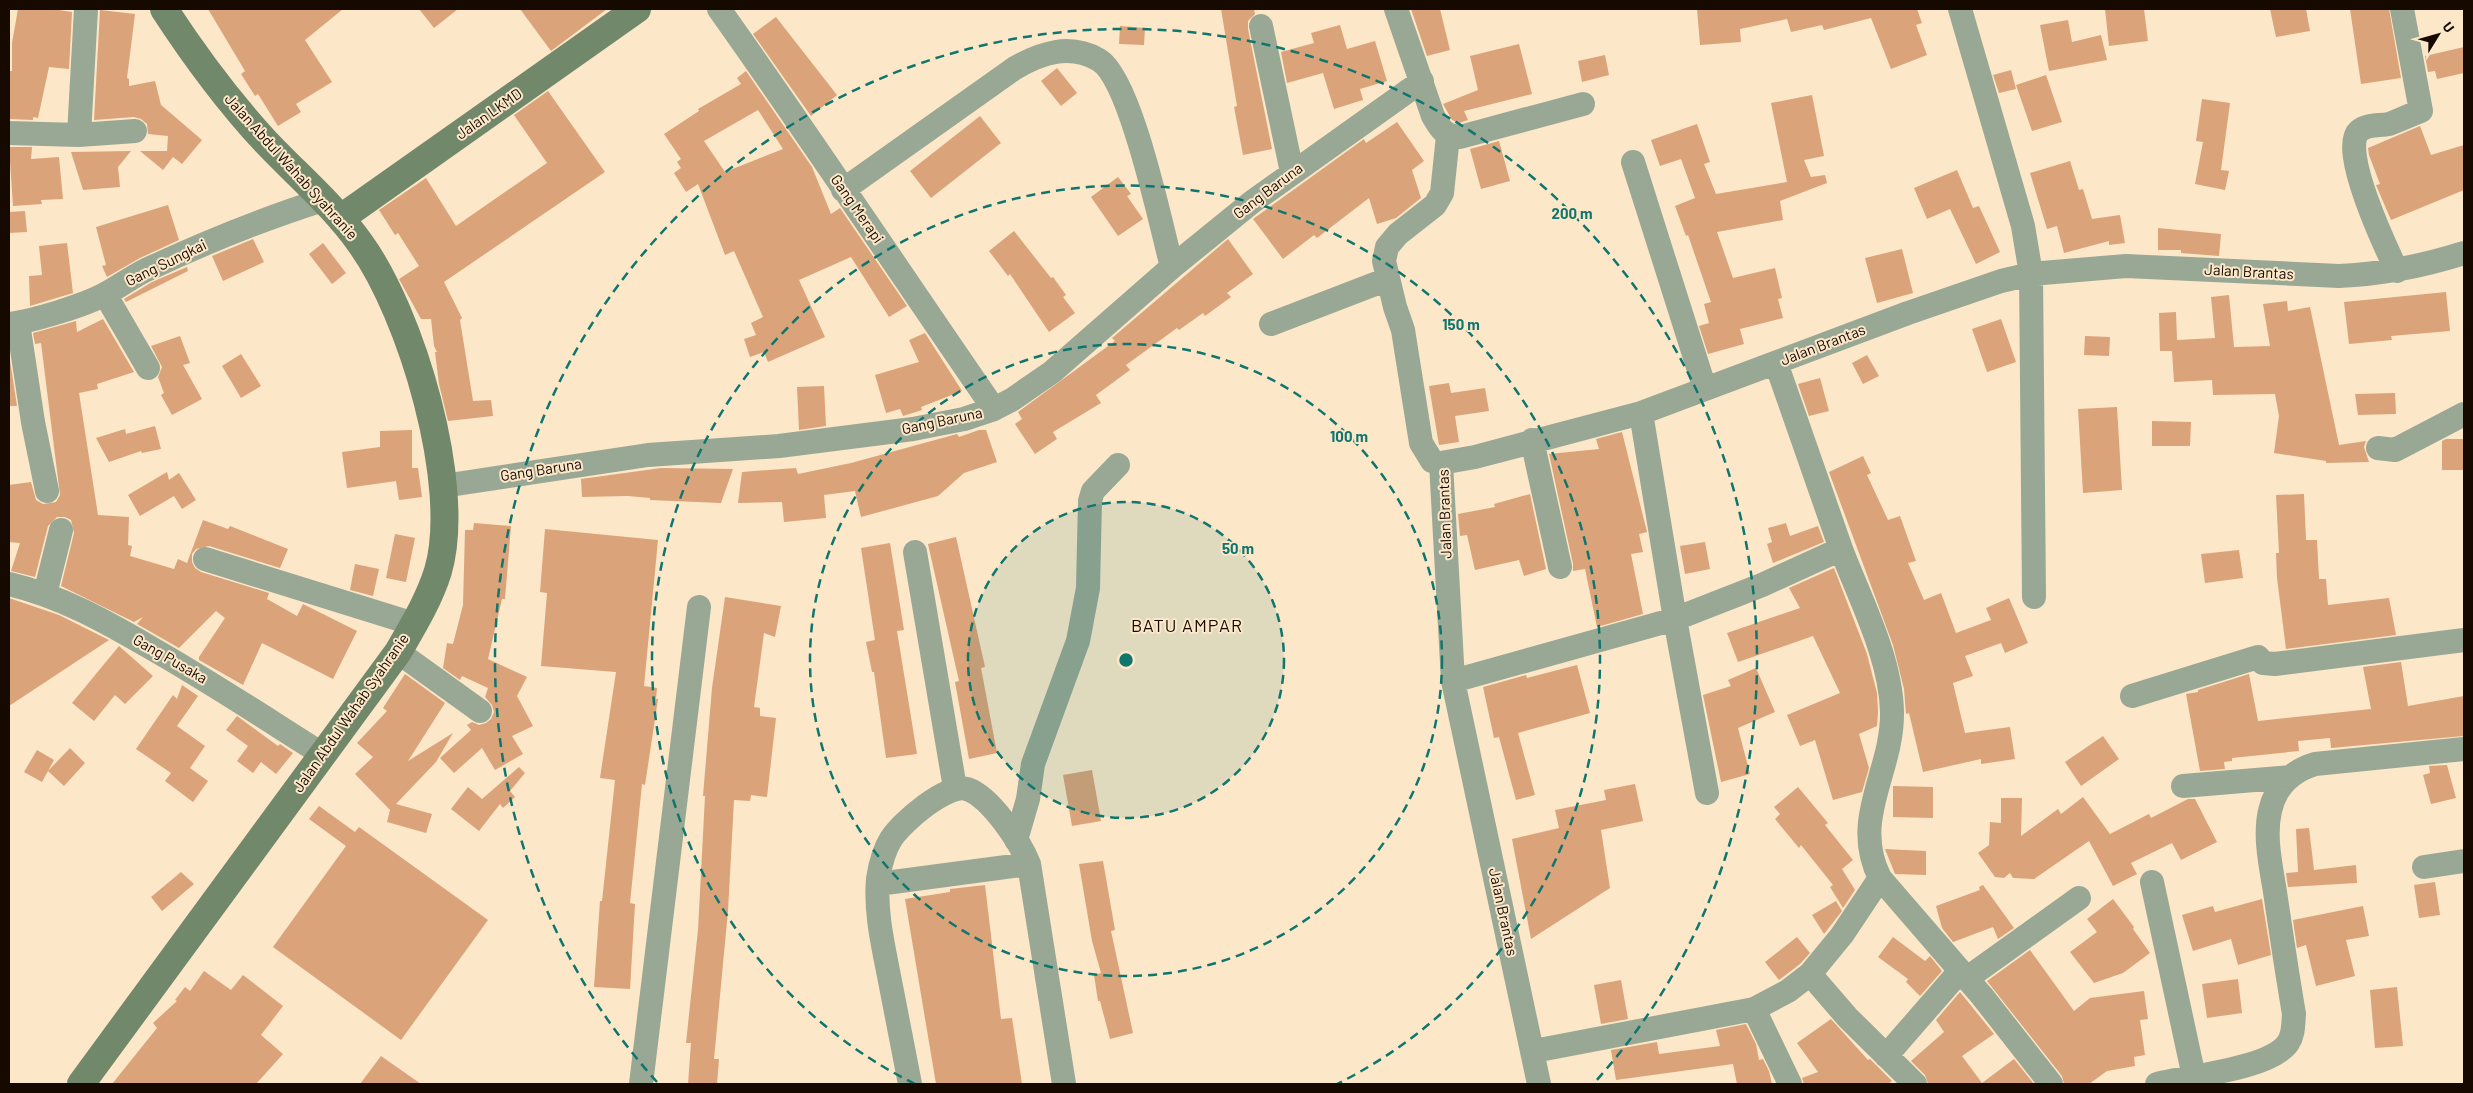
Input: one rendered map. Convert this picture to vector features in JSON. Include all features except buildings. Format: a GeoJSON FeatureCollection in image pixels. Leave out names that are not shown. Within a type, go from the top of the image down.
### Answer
{"type":"FeatureCollection","features":[{"type":"Feature","properties":{"kind":"main road","name":"Jalan Abdul Wahab Syahranie"},"geometry":{"type":"LineString","coordinates":[[81,1084],[398,652],[429,596],[438,570],[446,523],[443,486],[422,383],[400,317],[378,271],[332,209],[229,100],[188,46],[164,9]]}},
{"type":"Feature","properties":{"kind":"main road","name":"Jalan LKMD"},"geometry":{"type":"LineString","coordinates":[[332,209],[637,9]]}},
{"type":"Feature","properties":{"kind":"street"},"geometry":{"type":"LineString","coordinates":[[79,135],[86,9]]}},
{"type":"Feature","properties":{"kind":"street","name":"Gang Merapi"},"geometry":{"type":"LineString","coordinates":[[720,9],[798,119],[843,190],[994,409]]}},
{"type":"Feature","properties":{"kind":"street"},"geometry":{"type":"LineString","coordinates":[[1396,9],[1433,116],[1440,128],[1448,136],[1460,137],[1583,104]]}},
{"type":"Feature","properties":{"kind":"street"},"geometry":{"type":"LineString","coordinates":[[1960,9],[2023,226],[2032,274],[2034,597]]}},
{"type":"Feature","properties":{"kind":"street"},"geometry":{"type":"LineString","coordinates":[[2396,271],[2371,213],[2357,167],[2353,144],[2358,132],[2362,129],[2387,124],[2421,111],[2402,9]]}},
{"type":"Feature","properties":{"kind":"street"},"geometry":{"type":"LineString","coordinates":[[1261,26],[1292,172]]}},
{"type":"Feature","properties":{"kind":"street"},"geometry":{"type":"LineString","coordinates":[[843,190],[1015,68],[1042,54],[1054,51],[1080,53],[1099,60],[1105,65],[1121,88],[1132,115],[1172,267]]}},
{"type":"Feature","properties":{"kind":"street","name":"Gang Baruna"},"geometry":{"type":"LineString","coordinates":[[443,486],[631,457],[779,446],[913,429],[964,419],[994,409],[1022,394],[1052,372],[1172,267],[1292,172],[1422,81]]}},
{"type":"Feature","properties":{"kind":"street"},"geometry":{"type":"LineString","coordinates":[[9,133],[79,135],[135,131]]}},
{"type":"Feature","properties":{"kind":"street"},"geometry":{"type":"LineString","coordinates":[[1441,463],[1432,461],[1422,443],[1403,330],[1384,261],[1387,246],[1398,234],[1435,205],[1442,193],[1448,136]]}},
{"type":"Feature","properties":{"kind":"street"},"geometry":{"type":"LineString","coordinates":[[1633,162],[1705,389]]}},
{"type":"Feature","properties":{"kind":"street","name":"Gang Sungkai"},"geometry":{"type":"LineString","coordinates":[[14,323],[105,294],[134,276],[188,250],[277,214],[332,209]]}},
{"type":"Feature","properties":{"kind":"street","name":"Jalan Brantas"},"geometry":{"type":"LineString","coordinates":[[1540,1084],[1453,682],[1441,463],[1641,413],[1908,313],[2001,282],[2032,274],[2126,266],[2339,276],[2396,271],[2464,253]]}},
{"type":"Feature","properties":{"kind":"street"},"geometry":{"type":"LineString","coordinates":[[1271,324],[1388,279]]}},
{"type":"Feature","properties":{"kind":"street"},"geometry":{"type":"LineString","coordinates":[[105,294],[148,368]]}},
{"type":"Feature","properties":{"kind":"street"},"geometry":{"type":"LineString","coordinates":[[14,323],[47,491]]}},
{"type":"Feature","properties":{"kind":"street"},"geometry":{"type":"LineString","coordinates":[[1776,363],[1841,549],[1882,657],[1891,697],[1891,732],[1869,816],[1870,857],[1880,878],[1963,975],[2051,1084]]}},
{"type":"Feature","properties":{"kind":"street"},"geometry":{"type":"LineString","coordinates":[[1641,413],[1675,619],[1707,793]]}},
{"type":"Feature","properties":{"kind":"street"},"geometry":{"type":"LineString","coordinates":[[2378,448],[2395,450],[2464,414]]}},
{"type":"Feature","properties":{"kind":"street"},"geometry":{"type":"LineString","coordinates":[[1532,440],[1560,567]]}},
{"type":"Feature","properties":{"kind":"street"},"geometry":{"type":"LineString","coordinates":[[1016,840],[1028,799],[1033,764],[1078,640],[1088,588],[1089,517],[1093,491],[1118,465]]}},
{"type":"Feature","properties":{"kind":"street"},"geometry":{"type":"LineString","coordinates":[[46,594],[61,530]]}},
{"type":"Feature","properties":{"kind":"street"},"geometry":{"type":"LineString","coordinates":[[1453,682],[1675,619],[1762,585],[1841,549]]}},
{"type":"Feature","properties":{"kind":"street"},"geometry":{"type":"LineString","coordinates":[[914,552],[955,788]]}},
{"type":"Feature","properties":{"kind":"street"},"geometry":{"type":"LineString","coordinates":[[204,559],[414,624]]}},
{"type":"Feature","properties":{"kind":"street","name":"Gang Pusaka"},"geometry":{"type":"LineString","coordinates":[[9,584],[46,594],[80,608],[189,670],[322,754]]}},
{"type":"Feature","properties":{"kind":"street"},"geometry":{"type":"LineString","coordinates":[[641,1084],[699,607]]}},
{"type":"Feature","properties":{"kind":"street"},"geometry":{"type":"LineString","coordinates":[[2132,696],[2258,657],[2263,663],[2275,664],[2464,640]]}},
{"type":"Feature","properties":{"kind":"street"},"geometry":{"type":"LineString","coordinates":[[398,652],[480,711]]}},
{"type":"Feature","properties":{"kind":"street"},"geometry":{"type":"LineString","coordinates":[[2157,1084],[2194,1077],[2265,1059],[2280,1051],[2292,1037],[2294,1014],[2268,842],[2269,812],[2278,791],[2290,777],[2301,769],[2315,764],[2464,749]]}},
{"type":"Feature","properties":{"kind":"street"},"geometry":{"type":"LineString","coordinates":[[2183,786],[2290,777]]}},
{"type":"Feature","properties":{"kind":"street"},"geometry":{"type":"LineString","coordinates":[[910,1084],[884,945],[878,884],[885,854],[895,834],[926,805],[955,788],[968,790],[981,798],[1016,840],[1029,864],[1034,883],[1064,1084]]}},
{"type":"Feature","properties":{"kind":"street"},"geometry":{"type":"LineString","coordinates":[[2424,867],[2464,860]]}},
{"type":"Feature","properties":{"kind":"street"},"geometry":{"type":"LineString","coordinates":[[878,884],[1029,864]]}},
{"type":"Feature","properties":{"kind":"street"},"geometry":{"type":"LineString","coordinates":[[1534,1051],[1754,1009],[1788,991],[1810,974],[1842,935],[1880,878]]}},
{"type":"Feature","properties":{"kind":"street"},"geometry":{"type":"LineString","coordinates":[[2152,882],[2194,1077]]}},
{"type":"Feature","properties":{"kind":"street"},"geometry":{"type":"LineString","coordinates":[[1886,1056],[1963,975],[2080,898]]}},
{"type":"Feature","properties":{"kind":"street"},"geometry":{"type":"LineString","coordinates":[[1810,974],[1914,1084]]}},
{"type":"Feature","properties":{"kind":"street"},"geometry":{"type":"LineString","coordinates":[[1754,1009],[1790,1084]]}},
{"type":"Feature","properties":{"kind":"district","name":"BATU AMPAR"},"geometry":{"type":"Point","coordinates":[1187,626]}}]}
